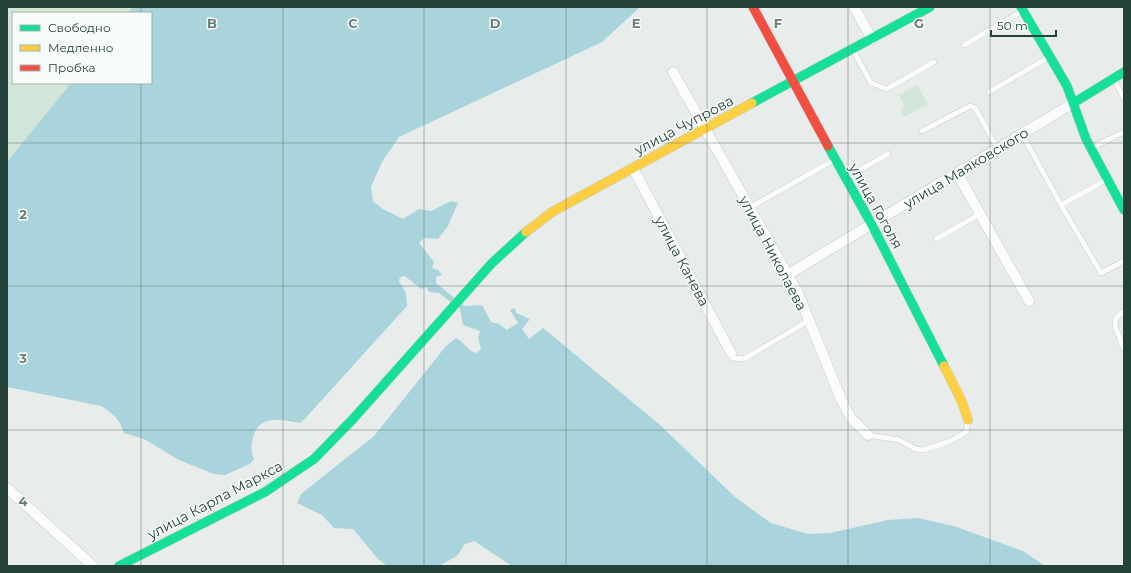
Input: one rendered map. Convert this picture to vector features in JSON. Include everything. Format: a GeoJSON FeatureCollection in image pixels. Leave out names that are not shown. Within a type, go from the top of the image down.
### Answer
{"type":"FeatureCollection","features":[{"type":"Feature","properties":{"kind":"street","name":"улица Гоголя"},"geometry":{"type":"LineString","coordinates":[[753,7],[834,159],[872,225],[962,402],[968,420]]}},
{"type":"Feature","properties":{"kind":"street"},"geometry":{"type":"LineString","coordinates":[[854,7],[872,38]]}},
{"type":"Feature","properties":{"kind":"street","name":"улица Чупрова"},"geometry":{"type":"LineString","coordinates":[[449,312],[467,290],[506,249],[537,223],[569,202],[930,7]]}},
{"type":"Feature","properties":{"kind":"street"},"geometry":{"type":"LineString","coordinates":[[1022,9],[1067,86],[1091,148],[1124,210]]}},
{"type":"Feature","properties":{"kind":"street","name":"улица Николаева"},"geometry":{"type":"LineString","coordinates":[[673,72],[704,130],[798,293],[808,321],[841,399],[852,418],[868,435]]}},
{"type":"Feature","properties":{"kind":"street","name":"улица Маяковского"},"geometry":{"type":"LineString","coordinates":[[787,275],[1124,72]]}},
{"type":"Feature","properties":{"kind":"street","name":"улица Канева"},"geometry":{"type":"LineString","coordinates":[[634,168],[731,353]]}},
{"type":"Feature","properties":{"kind":"street"},"geometry":{"type":"LineString","coordinates":[[957,173],[1029,300]]}},
{"type":"Feature","properties":{"kind":"street","name":"улица Карла Маркса"},"geometry":{"type":"LineString","coordinates":[[119,566],[243,504],[305,466],[332,443],[449,312]]}},
{"type":"Feature","properties":{"kind":"street"},"geometry":{"type":"LineString","coordinates":[[7,488],[93,566]]}},
{"type":"Feature","properties":{"kind":"lane"},"geometry":{"type":"LineString","coordinates":[[964,45],[1022,9]]}},
{"type":"Feature","properties":{"kind":"lane"},"geometry":{"type":"LineString","coordinates":[[853,49],[871,83],[887,88],[934,62]]}},
{"type":"Feature","properties":{"kind":"lane"},"geometry":{"type":"LineString","coordinates":[[989,92],[1050,57]]}},
{"type":"Feature","properties":{"kind":"lane"},"geometry":{"type":"LineString","coordinates":[[1114,78],[1124,99]]}},
{"type":"Feature","properties":{"kind":"lane"},"geometry":{"type":"LineString","coordinates":[[922,131],[970,106],[975,108],[998,149]]}},
{"type":"Feature","properties":{"kind":"lane"},"geometry":{"type":"LineString","coordinates":[[1091,148],[1124,130]]}},
{"type":"Feature","properties":{"kind":"lane"},"geometry":{"type":"LineString","coordinates":[[1022,134],[1101,273],[1124,260]]}},
{"type":"Feature","properties":{"kind":"lane"},"geometry":{"type":"LineString","coordinates":[[845,179],[888,154]]}},
{"type":"Feature","properties":{"kind":"lane"},"geometry":{"type":"LineString","coordinates":[[749,208],[834,159]]}},
{"type":"Feature","properties":{"kind":"lane"},"geometry":{"type":"LineString","coordinates":[[1061,205],[1107,180]]}},
{"type":"Feature","properties":{"kind":"lane"},"geometry":{"type":"LineString","coordinates":[[936,239],[980,214]]}},
{"type":"Feature","properties":{"kind":"lane"},"geometry":{"type":"LineString","coordinates":[[1124,311],[1116,318],[1115,326],[1124,349]]}},
{"type":"Feature","properties":{"kind":"lane"},"geometry":{"type":"LineString","coordinates":[[731,353],[734,358],[744,360],[808,321]]}},
{"type":"Feature","properties":{"kind":"lane"},"geometry":{"type":"LineString","coordinates":[[868,435],[899,440],[923,450],[960,437],[966,432],[968,420]]}},
{"type":"Feature","properties":{"kind":"green space"},"geometry":{"type":"Polygon","coordinates":[[[7,7],[133,7],[129,12],[12,12],[12,84],[70,84],[7,162],[7,7]]]}},
{"type":"Feature","properties":{"kind":"green space"},"geometry":{"type":"Polygon","coordinates":[[[917,85],[928,104],[904,117],[900,110],[905,107],[899,95],[917,85]]]}},
{"type":"Feature","properties":{"kind":"water"},"geometry":{"type":"Polygon","coordinates":[[[133,7],[640,7],[602,42],[399,137],[382,162],[371,187],[373,201],[383,209],[403,219],[419,209],[431,211],[451,201],[458,203],[448,226],[438,239],[424,238],[419,243],[434,262],[432,268],[438,270],[442,275],[436,277],[436,283],[464,306],[482,305],[491,322],[499,324],[507,330],[518,323],[510,310],[515,308],[516,313],[530,319],[522,329],[529,339],[543,328],[659,424],[735,497],[771,523],[808,534],[830,533],[888,520],[918,518],[954,526],[1023,551],[1045,566],[512,566],[474,541],[465,544],[457,556],[439,566],[387,566],[378,559],[353,529],[334,528],[322,515],[297,503],[301,494],[374,436],[446,346],[456,338],[473,352],[476,353],[481,349],[478,338],[480,331],[463,325],[460,309],[439,293],[429,292],[426,287],[421,289],[405,276],[400,277],[399,281],[406,293],[407,306],[301,423],[272,420],[261,424],[256,429],[252,440],[254,459],[250,464],[225,475],[214,474],[179,460],[144,439],[124,433],[116,417],[101,406],[7,387],[7,162],[70,84],[152,84],[152,12],[129,12],[133,7]]]}},
{"type":"Feature","properties":{"kind":"traffic: fast"},"geometry":{"type":"LineString","coordinates":[[752,103],[930,7]]}},
{"type":"Feature","properties":{"kind":"traffic: fast"},"geometry":{"type":"LineString","coordinates":[[1021,7],[1067,86],[1086,139],[1124,210]]}},
{"type":"Feature","properties":{"kind":"traffic: fast"},"geometry":{"type":"LineString","coordinates":[[1075,102],[1124,72]]}},
{"type":"Feature","properties":{"kind":"traffic: fast"},"geometry":{"type":"LineString","coordinates":[[828,146],[872,225],[944,366]]}},
{"type":"Feature","properties":{"kind":"traffic: fast"},"geometry":{"type":"LineString","coordinates":[[119,566],[265,492],[314,459],[353,419],[492,263],[526,232]]}},
{"type":"Feature","properties":{"kind":"traffic: slow"},"geometry":{"type":"LineString","coordinates":[[526,232],[552,212],[752,103]]}},
{"type":"Feature","properties":{"kind":"traffic: slow"},"geometry":{"type":"LineString","coordinates":[[944,366],[962,402],[968,420]]}},
{"type":"Feature","properties":{"kind":"traffic: jam"},"geometry":{"type":"LineString","coordinates":[[753,7],[828,146]]}}]}
